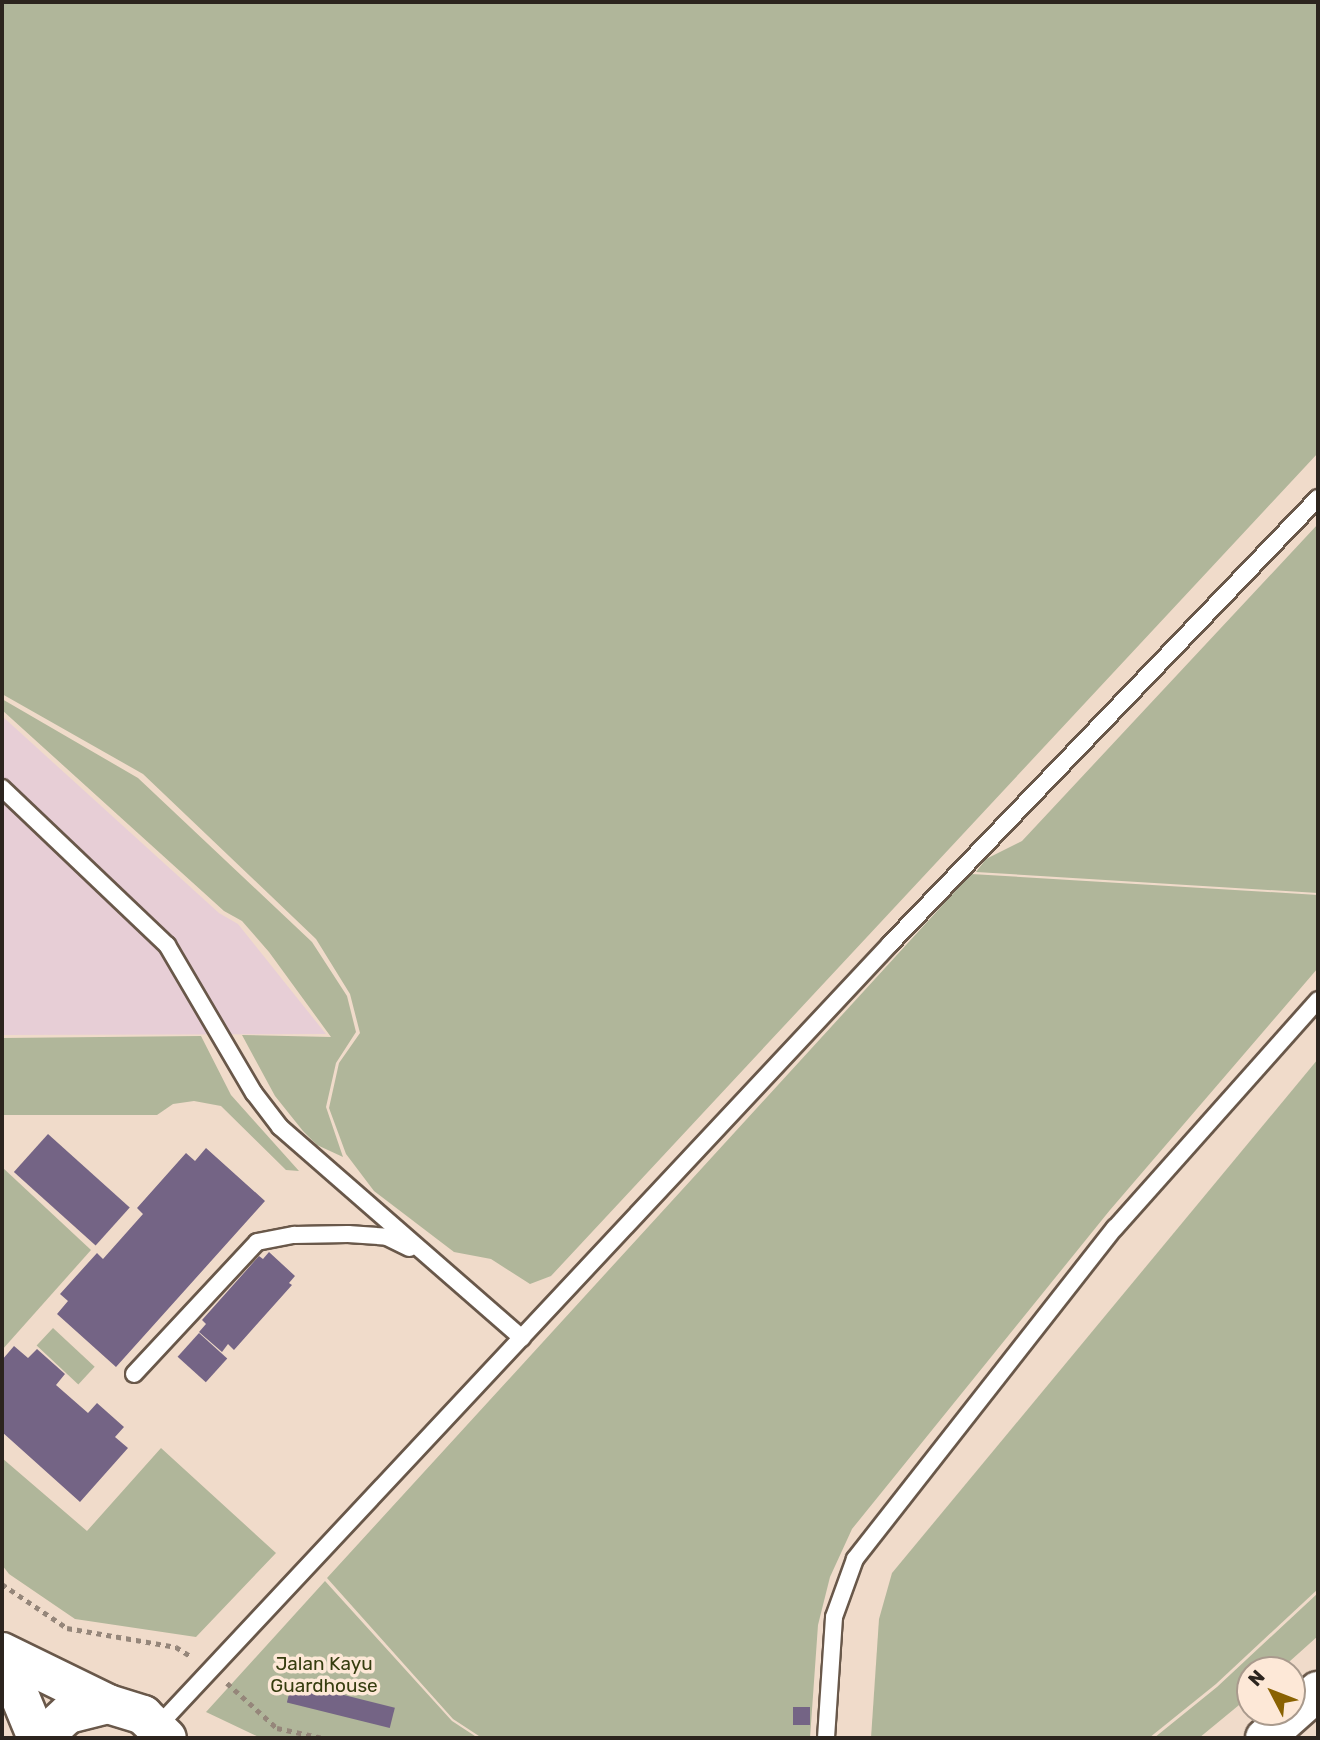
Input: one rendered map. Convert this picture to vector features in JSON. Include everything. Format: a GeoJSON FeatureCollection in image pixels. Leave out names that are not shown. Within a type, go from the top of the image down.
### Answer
{"type":"FeatureCollection","features":[{"type":"Feature","properties":{"kind":"main road"},"geometry":{"type":"LineString","coordinates":[[2,1653],[108,1704],[126,1707],[172,1734]]}},
{"type":"Feature","properties":{"kind":"main road"},"geometry":{"type":"LineString","coordinates":[[2,1653],[37,1738]]}},
{"type":"Feature","properties":{"kind":"main road"},"geometry":{"type":"LineString","coordinates":[[1265,1738],[1318,1691]]}},
{"type":"Feature","properties":{"kind":"main road"},"geometry":{"type":"LineString","coordinates":[[42,1738],[68,1714],[108,1704]]}},
{"type":"Feature","properties":{"kind":"lane"},"geometry":{"type":"LineString","coordinates":[[172,1734],[211,1668],[890,944],[1318,498]]}},
{"type":"Feature","properties":{"kind":"lane"},"geometry":{"type":"LineString","coordinates":[[2,788],[167,945],[254,1093],[280,1127],[522,1338]]}},
{"type":"Feature","properties":{"kind":"lane"},"geometry":{"type":"LineString","coordinates":[[826,1738],[834,1617],[855,1559],[1115,1228],[1318,1000]]}},
{"type":"Feature","properties":{"kind":"lane"},"geometry":{"type":"LineString","coordinates":[[134,1374],[257,1242],[325,1233],[387,1237],[431,1257]]}},
{"type":"Feature","properties":{"kind":"path"},"geometry":{"type":"LineString","coordinates":[[2,1584],[67,1628],[176,1647],[211,1668],[277,1728],[323,1738]]}},
{"type":"Feature","properties":{"kind":"shaded area"},"geometry":{"type":"Polygon","coordinates":[[[2,716],[219,913],[238,924],[326,1034],[2,1035],[2,716]]]}},
{"type":"Feature","properties":{"kind":"green space"},"geometry":{"type":"Polygon","coordinates":[[[2,2],[1318,2],[1318,453],[551,1276],[530,1284],[491,1259],[454,1252],[374,1191],[346,1154],[329,1108],[339,1063],[360,1033],[350,994],[316,939],[143,774],[2,694],[2,2]]]}},
{"type":"Feature","properties":{"kind":"green space"},"geometry":{"type":"Polygon","coordinates":[[[1318,524],[1318,893],[976,872],[986,859],[1022,841],[1318,524]]]}},
{"type":"Feature","properties":{"kind":"green space"},"geometry":{"type":"Polygon","coordinates":[[[2,699],[138,778],[312,942],[347,996],[356,1032],[336,1063],[326,1107],[343,1157],[317,1145],[303,1131],[275,1096],[242,1035],[331,1037],[269,952],[242,921],[224,911],[2,710],[2,699]]]}},
{"type":"Feature","properties":{"kind":"green space"},"geometry":{"type":"Polygon","coordinates":[[[971,874],[1318,895],[1318,968],[1110,1210],[852,1529],[830,1577],[818,1625],[810,1738],[482,1738],[453,1719],[327,1578],[971,874]]]}},
{"type":"Feature","properties":{"kind":"green space"},"geometry":{"type":"Polygon","coordinates":[[[201,1036],[231,1095],[299,1171],[286,1170],[221,1106],[194,1101],[173,1104],[157,1115],[2,1115],[2,1038],[201,1036]]]}},
{"type":"Feature","properties":{"kind":"green space"},"geometry":{"type":"Polygon","coordinates":[[[1318,1059],[1318,1589],[1246,1656],[1236,1656],[1236,1665],[1149,1738],[871,1738],[879,1619],[892,1573],[1318,1059]]]}},
{"type":"Feature","properties":{"kind":"green space"},"geometry":{"type":"Polygon","coordinates":[[[2,1167],[91,1250],[2,1350],[2,1167]]]}},
{"type":"Feature","properties":{"kind":"green space"},"geometry":{"type":"Polygon","coordinates":[[[53,1328],[95,1367],[78,1384],[37,1346],[53,1328]]]}},
{"type":"Feature","properties":{"kind":"green space"},"geometry":{"type":"Polygon","coordinates":[[[161,1448],[276,1553],[196,1637],[75,1619],[9,1574],[2,1565],[2,1458],[87,1531],[161,1448]]]}},
{"type":"Feature","properties":{"kind":"green space","name":"Jalan Kayu Guardhouse"},"geometry":{"type":"Polygon","coordinates":[[[325,1581],[452,1721],[478,1738],[261,1738],[206,1712],[325,1581]]]}},
{"type":"Feature","properties":{"kind":"green space"},"geometry":{"type":"Polygon","coordinates":[[[1318,1593],[1318,1636],[1296,1656],[1250,1656],[1318,1593]]]}},
{"type":"Feature","properties":{"kind":"green space"},"geometry":{"type":"Polygon","coordinates":[[[1236,1669],[1236,1708],[1199,1738],[1154,1738],[1236,1669]]]}},
{"type":"Feature","properties":{"kind":"building"},"geometry":{"type":"Polygon","coordinates":[[[48,1134],[130,1208],[96,1246],[14,1172],[48,1134]]]}},
{"type":"Feature","properties":{"kind":"building"},"geometry":{"type":"Polygon","coordinates":[[[206,1148],[265,1201],[116,1367],[57,1314],[68,1301],[60,1294],[97,1253],[103,1259],[143,1214],[137,1208],[186,1153],[195,1161],[206,1148]]]}},
{"type":"Feature","properties":{"kind":"building"},"geometry":{"type":"Polygon","coordinates":[[[269,1252],[295,1276],[289,1283],[292,1285],[234,1350],[228,1344],[222,1352],[199,1332],[206,1324],[202,1320],[259,1256],[263,1259],[269,1252]]]}},
{"type":"Feature","properties":{"kind":"building"},"geometry":{"type":"Polygon","coordinates":[[[199,1333],[227,1358],[206,1382],[178,1357],[199,1333]]]}},
{"type":"Feature","properties":{"kind":"building"},"geometry":{"type":"Polygon","coordinates":[[[14,1346],[28,1358],[37,1349],[65,1374],[56,1385],[88,1413],[97,1403],[124,1427],[115,1437],[128,1448],[80,1502],[2,1432],[2,1360],[14,1346]]]}},
{"type":"Feature","properties":{"kind":"building"},"geometry":{"type":"Polygon","coordinates":[[[292,1682],[395,1708],[390,1728],[287,1702],[292,1682]]]}},
{"type":"Feature","properties":{"kind":"building"},"geometry":{"type":"Polygon","coordinates":[[[793,1707],[810,1707],[810,1725],[793,1725],[793,1707]]]}}]}
